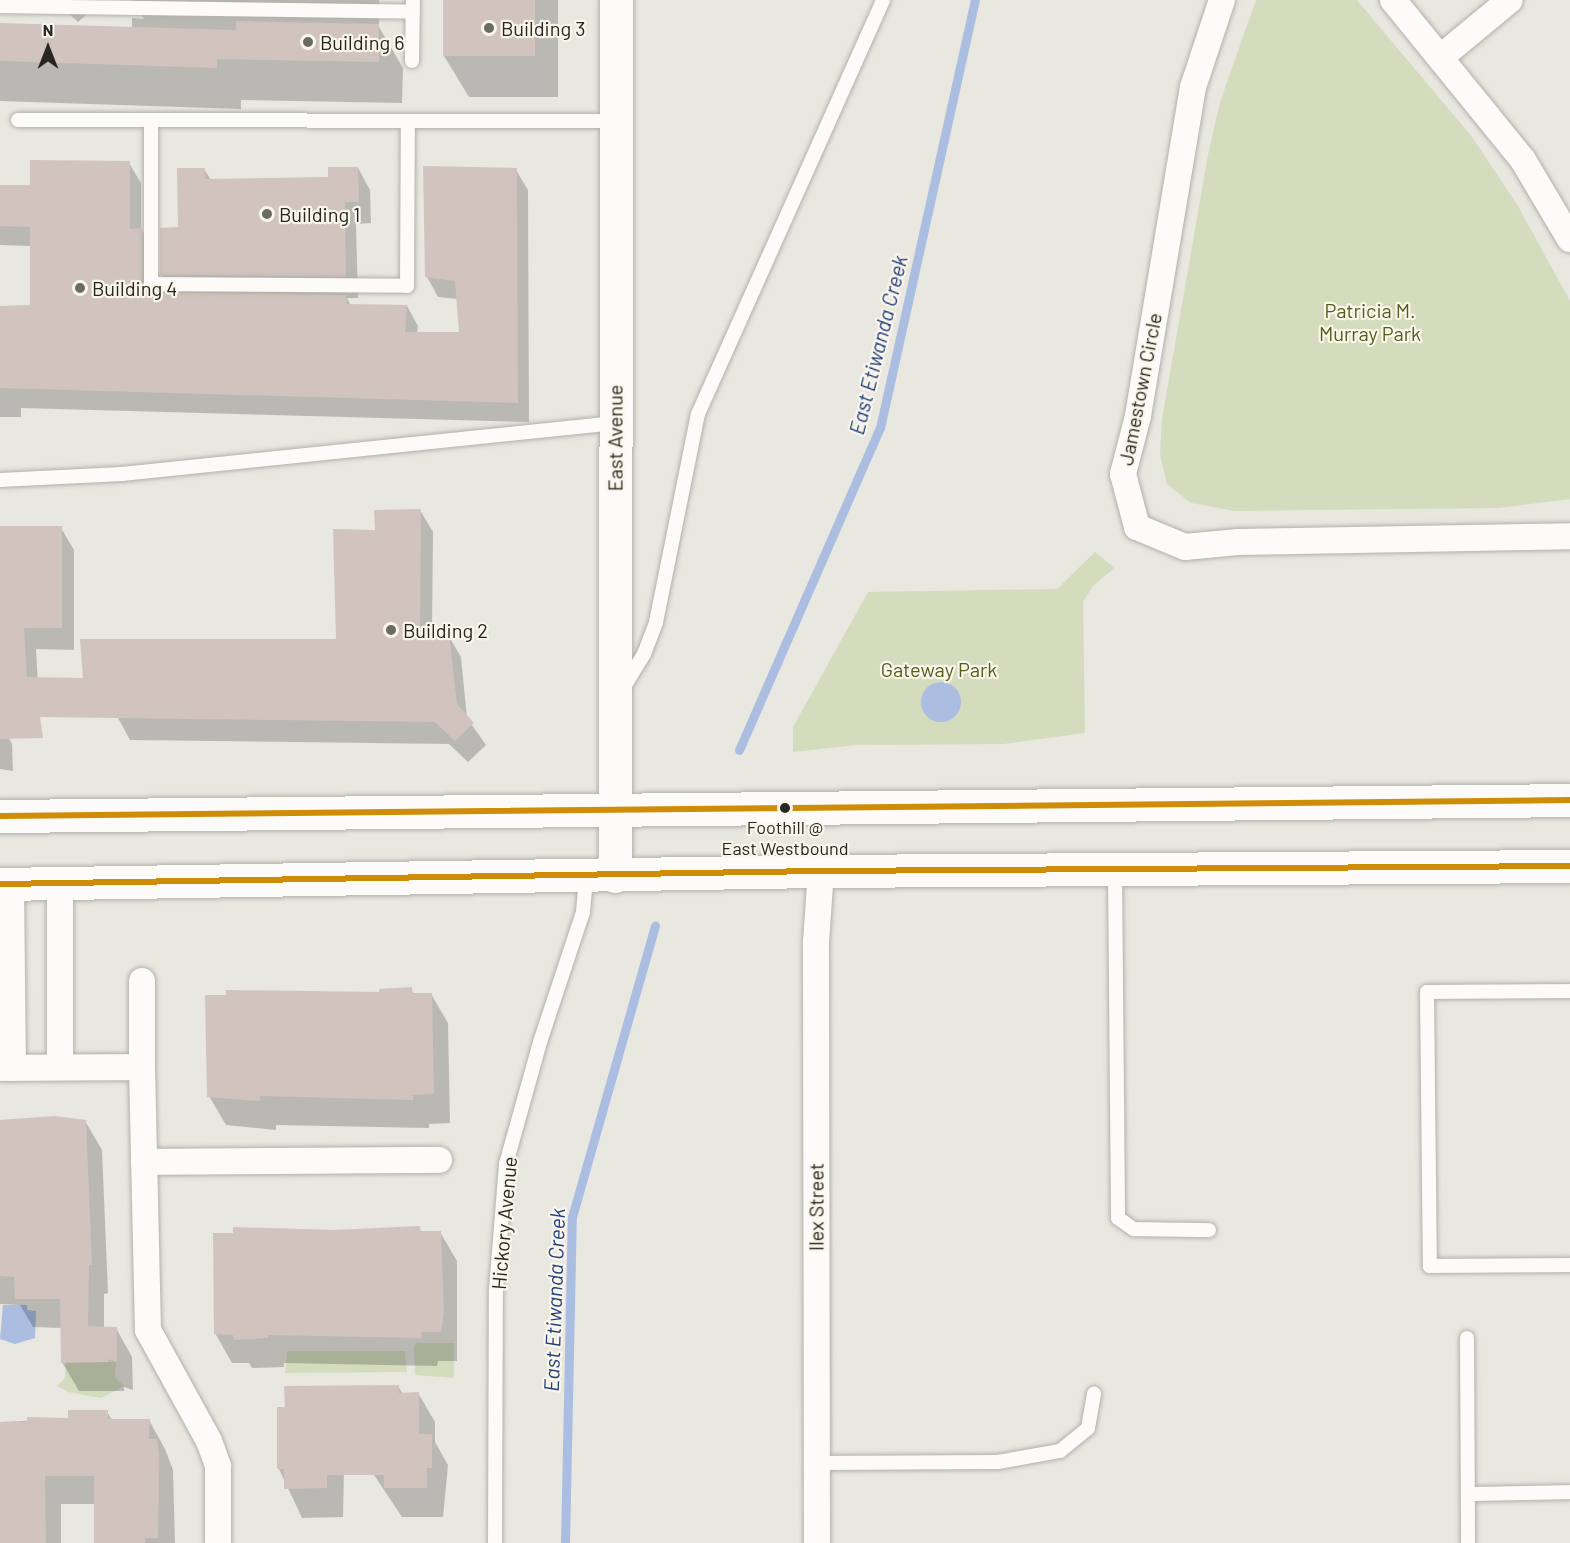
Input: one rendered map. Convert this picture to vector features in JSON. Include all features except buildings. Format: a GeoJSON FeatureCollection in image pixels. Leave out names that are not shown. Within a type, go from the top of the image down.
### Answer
{"type":"FeatureCollection","features":[{"type":"Feature","properties":{"kind":"main road","name":"East Avenue"},"geometry":{"type":"LineString","coordinates":[[600,877],[614,810],[616,0]]}},
{"type":"Feature","properties":{"kind":"main road"},"geometry":{"type":"LineString","coordinates":[[0,816],[1570,800]]}},
{"type":"Feature","properties":{"kind":"main road"},"geometry":{"type":"LineString","coordinates":[[5,884],[600,877],[821,871],[1570,866]]}},
{"type":"Feature","properties":{"kind":"street","name":"Jamestown Circle"},"geometry":{"type":"LineString","coordinates":[[1222,0],[1193,87],[1138,416],[1123,474],[1137,527],[1185,547],[1238,542],[1570,536]]}},
{"type":"Feature","properties":{"kind":"street"},"geometry":{"type":"LineString","coordinates":[[1393,0],[1523,160],[1570,238]]}},
{"type":"Feature","properties":{"kind":"street"},"geometry":{"type":"LineString","coordinates":[[1441,57],[1510,0]]}},
{"type":"Feature","properties":{"kind":"street","name":"Ilex Street"},"geometry":{"type":"LineString","coordinates":[[817,1543],[816,942],[821,871]]}},
{"type":"Feature","properties":{"kind":"street"},"geometry":{"type":"LineString","coordinates":[[60,883],[60,1067]]}},
{"type":"Feature","properties":{"kind":"street"},"geometry":{"type":"LineString","coordinates":[[5,884],[6,1068],[142,1067]]}},
{"type":"Feature","properties":{"kind":"street"},"geometry":{"type":"LineString","coordinates":[[142,981],[148,1330],[209,1441],[218,1466],[218,1543]]}},
{"type":"Feature","properties":{"kind":"street"},"geometry":{"type":"LineString","coordinates":[[144,1162],[439,1160]]}},
{"type":"Feature","properties":{"kind":"lane"},"geometry":{"type":"LineString","coordinates":[[614,704],[644,654],[656,622],[698,414],[883,0]]}},
{"type":"Feature","properties":{"kind":"lane"},"geometry":{"type":"LineString","coordinates":[[0,6],[412,6],[412,62]]}},
{"type":"Feature","properties":{"kind":"lane"},"geometry":{"type":"LineString","coordinates":[[18,120],[615,121]]}},
{"type":"Feature","properties":{"kind":"lane"},"geometry":{"type":"LineString","coordinates":[[151,122],[151,284],[406,286],[408,121]]}},
{"type":"Feature","properties":{"kind":"lane"},"geometry":{"type":"LineString","coordinates":[[0,480],[122,474],[615,423]]}},
{"type":"Feature","properties":{"kind":"lane"},"geometry":{"type":"LineString","coordinates":[[1115,869],[1118,1218],[1134,1229],[1209,1230]]}},
{"type":"Feature","properties":{"kind":"lane","name":"Hickory Avenue"},"geometry":{"type":"LineString","coordinates":[[495,1543],[496,1289],[506,1164],[540,1042],[583,912],[600,877]]}},
{"type":"Feature","properties":{"kind":"lane"},"geometry":{"type":"LineString","coordinates":[[1570,991],[1427,992],[1430,1266],[1570,1265]]}},
{"type":"Feature","properties":{"kind":"lane"},"geometry":{"type":"LineString","coordinates":[[1467,1338],[1468,1543]]}},
{"type":"Feature","properties":{"kind":"lane"},"geometry":{"type":"LineString","coordinates":[[816,1463],[998,1462],[1060,1451],[1088,1428],[1094,1394]]}},
{"type":"Feature","properties":{"kind":"lane"},"geometry":{"type":"LineString","coordinates":[[1468,1494],[1570,1492]]}},
{"type":"Feature","properties":{"kind":"green space","name":"Patricia M. Murray Park"},"geometry":{"type":"Polygon","coordinates":[[[1256,0],[1357,0],[1472,137],[1518,206],[1570,301],[1570,499],[1498,508],[1235,511],[1191,503],[1167,484],[1160,454],[1162,419],[1208,155],[1220,102],[1256,0]]]}},
{"type":"Feature","properties":{"kind":"green space","name":"Gateway Park"},"geometry":{"type":"Polygon","coordinates":[[[1095,552],[1114,568],[1093,586],[1083,602],[1085,733],[1004,744],[857,745],[793,752],[793,727],[868,592],[1057,589],[1095,552]]]}},
{"type":"Feature","properties":{"kind":"green space"},"geometry":{"type":"Polygon","coordinates":[[[417,1343],[454,1343],[454,1378],[415,1375],[414,1346],[417,1343]]]}},
{"type":"Feature","properties":{"kind":"green space"},"geometry":{"type":"Polygon","coordinates":[[[287,1351],[405,1351],[407,1372],[285,1373],[287,1351]]]}},
{"type":"Feature","properties":{"kind":"green space"},"geometry":{"type":"Polygon","coordinates":[[[66,1362],[116,1362],[115,1377],[124,1386],[101,1398],[68,1392],[57,1386],[65,1378],[66,1362]]]}},
{"type":"Feature","properties":{"kind":"water"},"geometry":{"type":"Polygon","coordinates":[[[941,682],[955,688],[961,702],[955,716],[941,722],[927,716],[921,702],[927,688],[941,682]]]}},
{"type":"Feature","properties":{"kind":"water"},"geometry":{"type":"Polygon","coordinates":[[[3,1305],[27,1305],[27,1310],[36,1311],[35,1338],[15,1344],[0,1339],[3,1305]]]}},
{"type":"Feature","properties":{"kind":"waterway","name":"East Etiwanda Creek"},"geometry":{"type":"LineString","coordinates":[[739,750],[880,428],[975,0]]}},
{"type":"Feature","properties":{"kind":"waterway","name":"East Etiwanda Creek"},"geometry":{"type":"LineString","coordinates":[[565,1543],[572,1217],[655,926]]}},
{"type":"Feature","properties":{"kind":"transit line"},"geometry":{"type":"LineString","coordinates":[[0,816],[1570,800]]}},
{"type":"Feature","properties":{"kind":"transit line"},"geometry":{"type":"LineString","coordinates":[[0,884],[821,871],[1570,866]]}},
{"type":"Feature","properties":{"kind":"place","name":"Building 3"},"geometry":{"type":"Point","coordinates":[489,28]}},
{"type":"Feature","properties":{"kind":"place","name":"Building 6"},"geometry":{"type":"Point","coordinates":[308,42]}},
{"type":"Feature","properties":{"kind":"place","name":"Building 1"},"geometry":{"type":"Point","coordinates":[267,214]}},
{"type":"Feature","properties":{"kind":"place","name":"Building 4"},"geometry":{"type":"Point","coordinates":[80,288]}},
{"type":"Feature","properties":{"kind":"place","name":"Building 2"},"geometry":{"type":"Point","coordinates":[391,630]}},
{"type":"Feature","properties":{"kind":"place","name":"Foothill @ East Westbound"},"geometry":{"type":"Point","coordinates":[785,808]}}]}
